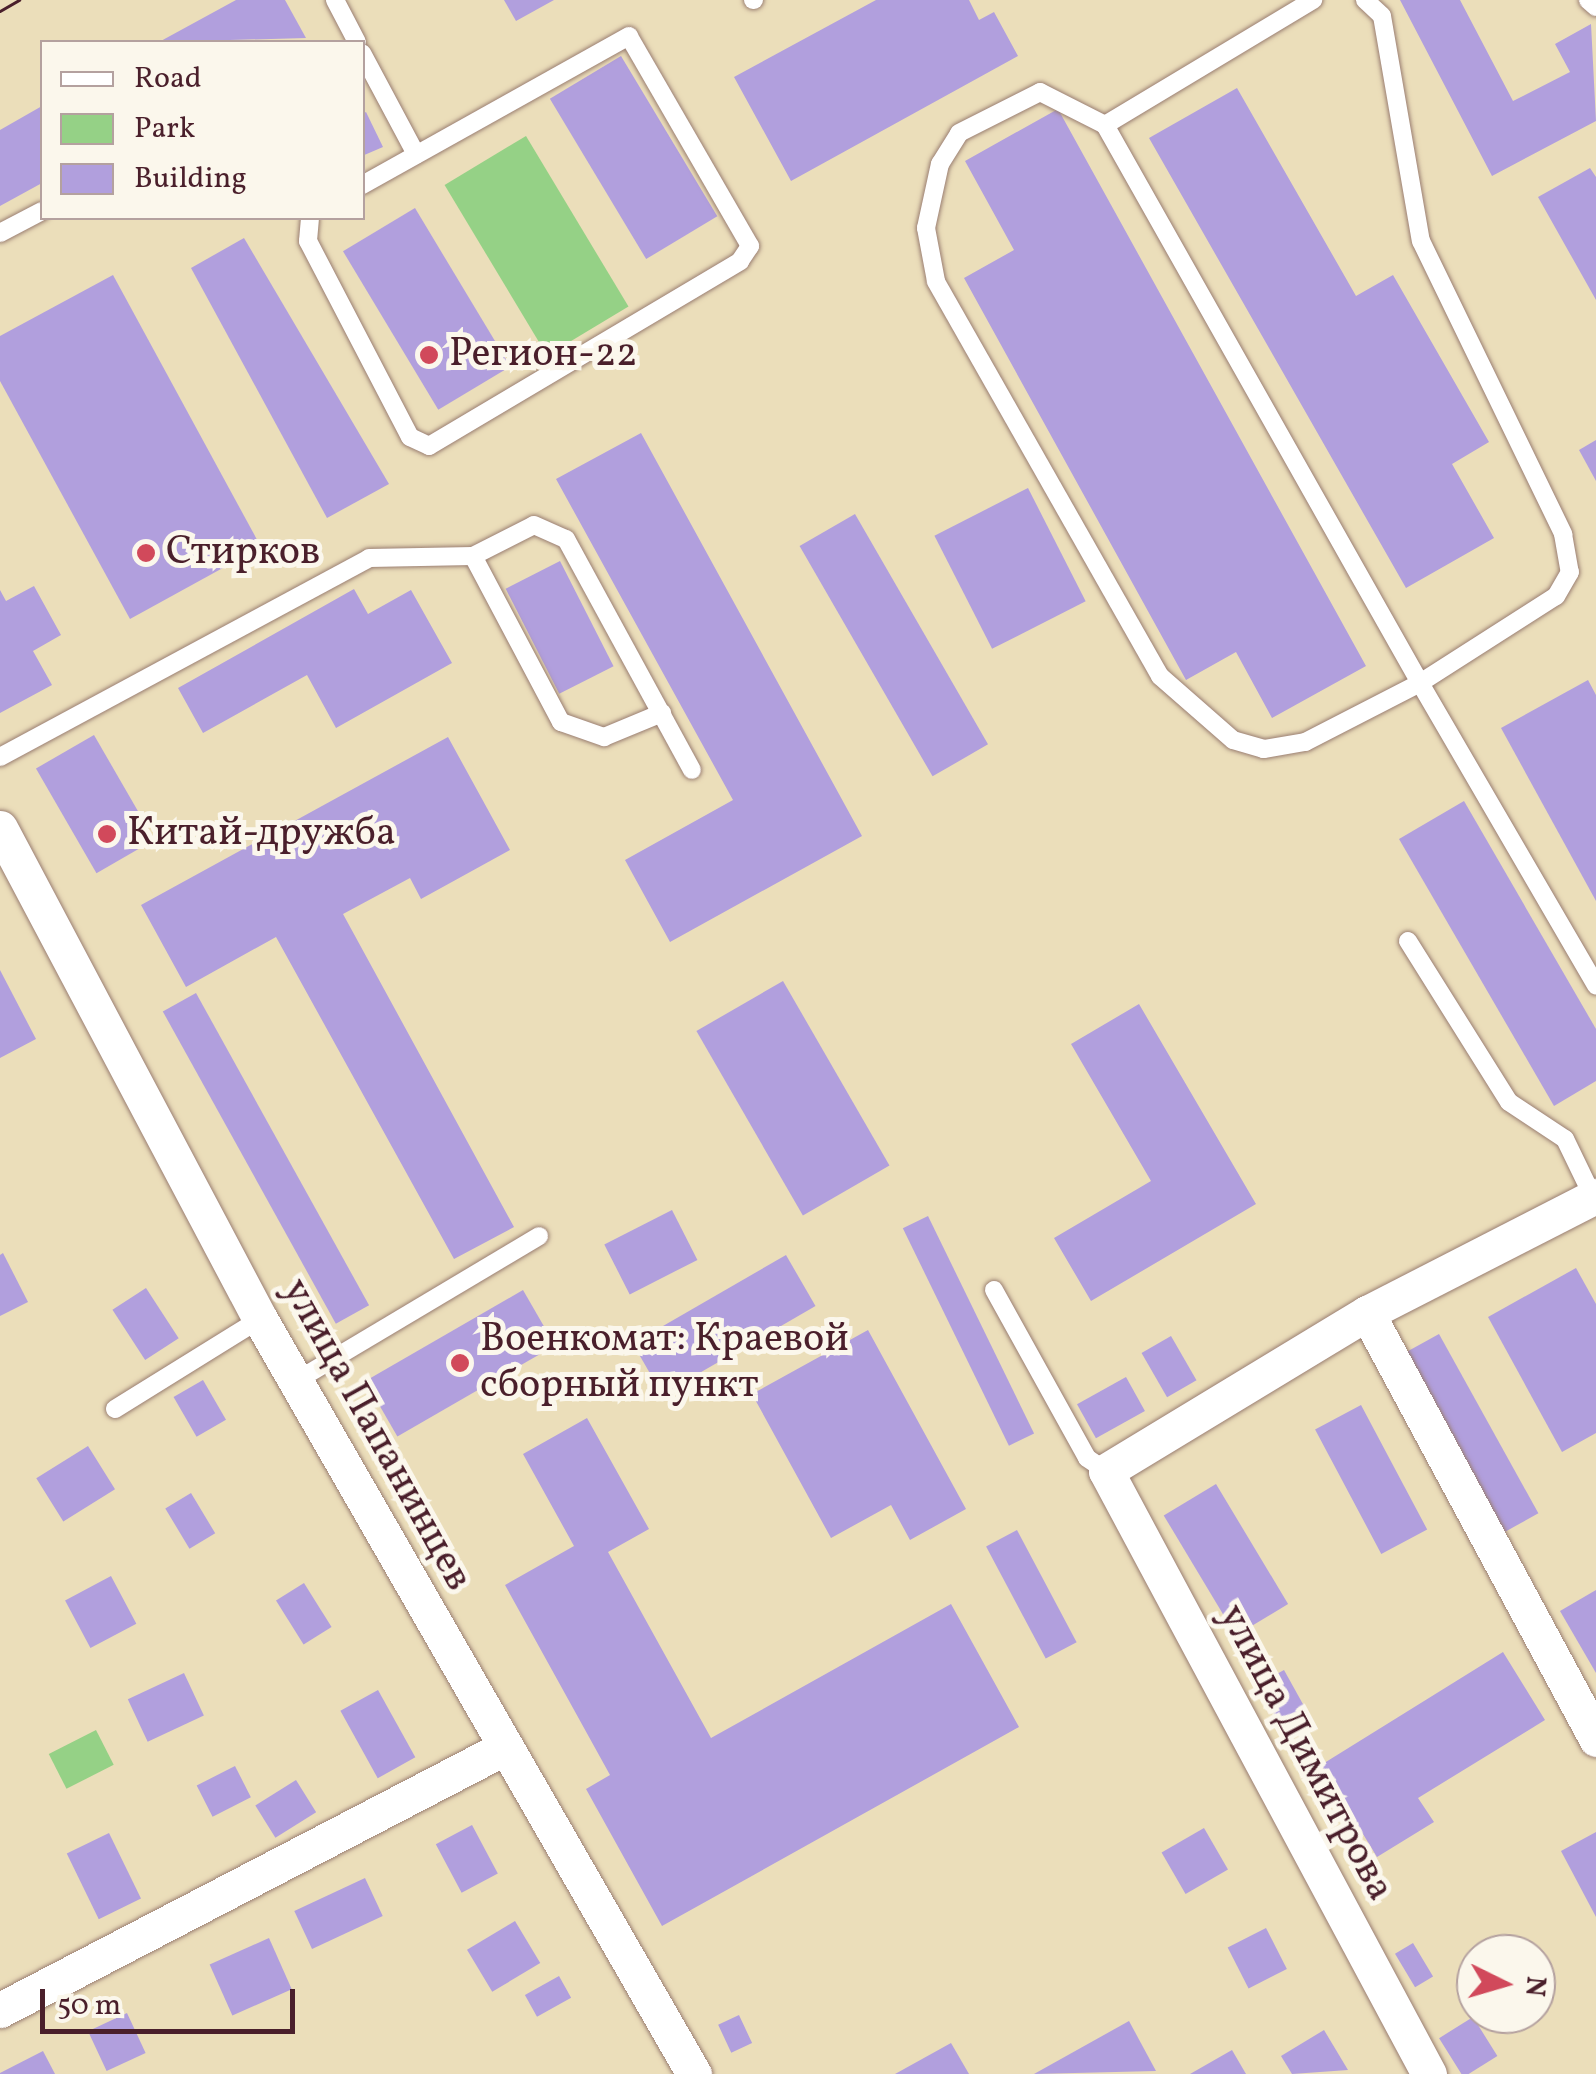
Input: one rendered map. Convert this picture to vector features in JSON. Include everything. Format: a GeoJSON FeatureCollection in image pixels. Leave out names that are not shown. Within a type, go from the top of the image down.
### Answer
{"type":"FeatureCollection","features":[{"type":"Feature","properties":{"kind":"street","name":"улица Папанинцев"},"geometry":{"type":"LineString","coordinates":[[5,848],[260,1319],[694,2074]]}},
{"type":"Feature","properties":{"kind":"street"},"geometry":{"type":"LineString","coordinates":[[1106,1471],[1367,1313],[1594,1197]]}},
{"type":"Feature","properties":{"kind":"street"},"geometry":{"type":"LineString","coordinates":[[1367,1313],[1596,1739]]}},
{"type":"Feature","properties":{"kind":"street","name":"улица Димитрова"},"geometry":{"type":"LineString","coordinates":[[1106,1471],[1429,2074]]}},
{"type":"Feature","properties":{"kind":"street"},"geometry":{"type":"LineString","coordinates":[[0,2010],[504,1748]]}},
{"type":"Feature","properties":{"kind":"lane"},"geometry":{"type":"LineString","coordinates":[[335,0],[356,40]]}},
{"type":"Feature","properties":{"kind":"lane"},"geometry":{"type":"LineString","coordinates":[[1105,126],[1313,0]]}},
{"type":"Feature","properties":{"kind":"lane"},"geometry":{"type":"LineString","coordinates":[[1365,0],[1382,16],[1422,241],[1563,534],[1570,572],[1556,596],[1420,683],[1305,742],[1264,749],[1233,740],[1160,676],[936,281],[926,228],[940,164],[959,133],[1040,92],[1105,126],[1420,683],[1596,985]]}},
{"type":"Feature","properties":{"kind":"lane"},"geometry":{"type":"LineString","coordinates":[[1588,0],[1596,7]]}},
{"type":"Feature","properties":{"kind":"lane"},"geometry":{"type":"LineString","coordinates":[[310,220],[308,241],[410,437],[429,446],[750,246],[630,36],[365,183]]}},
{"type":"Feature","properties":{"kind":"lane"},"geometry":{"type":"LineString","coordinates":[[365,59],[416,154]]}},
{"type":"Feature","properties":{"kind":"lane"},"geometry":{"type":"LineString","coordinates":[[0,233],[40,212]]}},
{"type":"Feature","properties":{"kind":"lane"},"geometry":{"type":"LineString","coordinates":[[0,757],[369,558],[473,556],[524,527],[559,532],[692,770]]}},
{"type":"Feature","properties":{"kind":"lane"},"geometry":{"type":"LineString","coordinates":[[473,556],[561,722],[604,737],[662,713]]}},
{"type":"Feature","properties":{"kind":"lane"},"geometry":{"type":"LineString","coordinates":[[1408,941],[1509,1102],[1565,1138],[1594,1197]]}},
{"type":"Feature","properties":{"kind":"lane"},"geometry":{"type":"LineString","coordinates":[[296,1381],[539,1236]]}},
{"type":"Feature","properties":{"kind":"lane"},"geometry":{"type":"LineString","coordinates":[[994,1290],[1087,1458],[1106,1471]]}},
{"type":"Feature","properties":{"kind":"lane"},"geometry":{"type":"LineString","coordinates":[[115,1410],[260,1319]]}},
{"type":"Feature","properties":{"kind":"green space"},"geometry":{"type":"Polygon","coordinates":[[[526,136],[628,307],[547,356],[445,185],[526,136]]]}},
{"type":"Feature","properties":{"kind":"green space"},"geometry":{"type":"Polygon","coordinates":[[[96,1730],[114,1765],[66,1789],[49,1754],[96,1730]]]}},
{"type":"Feature","properties":{"kind":"building"},"geometry":{"type":"Polygon","coordinates":[[[236,0],[285,0],[306,38],[232,40],[163,40],[236,0]]]}},
{"type":"Feature","properties":{"kind":"building"},"geometry":{"type":"Polygon","coordinates":[[[504,0],[554,0],[516,21],[504,0]]]}},
{"type":"Feature","properties":{"kind":"building"},"geometry":{"type":"Polygon","coordinates":[[[876,0],[969,0],[979,20],[994,12],[1018,56],[791,181],[734,77],[876,0]]]}},
{"type":"Feature","properties":{"kind":"building"},"geometry":{"type":"Polygon","coordinates":[[[1400,0],[1460,0],[1513,101],[1570,72],[1555,44],[1591,24],[1596,121],[1492,176],[1400,0]]]}},
{"type":"Feature","properties":{"kind":"building"},"geometry":{"type":"Polygon","coordinates":[[[621,56],[717,216],[646,259],[550,99],[621,56]]]}},
{"type":"Feature","properties":{"kind":"building"},"geometry":{"type":"Polygon","coordinates":[[[1237,88],[1356,296],[1393,275],[1489,442],[1452,464],[1494,538],[1406,588],[1149,138],[1237,88]]]}},
{"type":"Feature","properties":{"kind":"building"},"geometry":{"type":"Polygon","coordinates":[[[40,107],[40,184],[0,206],[0,130],[40,107]]]}},
{"type":"Feature","properties":{"kind":"building"},"geometry":{"type":"Polygon","coordinates":[[[1058,109],[1366,666],[1272,718],[1236,652],[1186,680],[964,278],[1014,250],[965,161],[1058,109]]]}},
{"type":"Feature","properties":{"kind":"building"},"geometry":{"type":"Polygon","coordinates":[[[365,112],[383,147],[365,155],[365,112]]]}},
{"type":"Feature","properties":{"kind":"building"},"geometry":{"type":"Polygon","coordinates":[[[1590,168],[1596,177],[1596,300],[1538,197],[1590,168]]]}},
{"type":"Feature","properties":{"kind":"building"},"geometry":{"type":"Polygon","coordinates":[[[415,208],[510,367],[438,410],[343,251],[415,208]]]}},
{"type":"Feature","properties":{"kind":"building"},"geometry":{"type":"Polygon","coordinates":[[[244,238],[389,484],[327,518],[191,268],[244,238]]]}},
{"type":"Feature","properties":{"kind":"building"},"geometry":{"type":"Polygon","coordinates":[[[113,275],[261,547],[130,619],[0,381],[0,336],[113,275]]]}},
{"type":"Feature","properties":{"kind":"building"},"geometry":{"type":"Polygon","coordinates":[[[641,433],[862,836],[670,942],[625,860],[733,800],[556,479],[641,433]]]}},
{"type":"Feature","properties":{"kind":"building"},"geometry":{"type":"Polygon","coordinates":[[[1596,440],[1596,481],[1579,450],[1596,440]]]}},
{"type":"Feature","properties":{"kind":"building"},"geometry":{"type":"Polygon","coordinates":[[[1028,488],[1086,601],[992,649],[934,536],[1028,488]]]}},
{"type":"Feature","properties":{"kind":"building"},"geometry":{"type":"Polygon","coordinates":[[[855,514],[988,744],[933,776],[800,546],[855,514]]]}},
{"type":"Feature","properties":{"kind":"building"},"geometry":{"type":"Polygon","coordinates":[[[560,561],[614,666],[559,694],[506,589],[560,561]]]}},
{"type":"Feature","properties":{"kind":"building"},"geometry":{"type":"Polygon","coordinates":[[[34,586],[61,635],[33,651],[52,685],[0,713],[0,590],[6,601],[34,586]]]}},
{"type":"Feature","properties":{"kind":"building"},"geometry":{"type":"Polygon","coordinates":[[[354,589],[368,614],[411,590],[452,663],[336,728],[307,675],[203,733],[178,688],[354,589]]]}},
{"type":"Feature","properties":{"kind":"building"},"geometry":{"type":"Polygon","coordinates":[[[1588,680],[1596,695],[1596,901],[1501,728],[1588,680]]]}},
{"type":"Feature","properties":{"kind":"building"},"geometry":{"type":"Polygon","coordinates":[[[94,735],[154,840],[96,873],[36,768],[94,735]]]}},
{"type":"Feature","properties":{"kind":"building"},"geometry":{"type":"Polygon","coordinates":[[[448,737],[510,850],[421,899],[410,878],[343,914],[514,1227],[454,1259],[276,937],[186,987],[141,905],[448,737]]]}},
{"type":"Feature","properties":{"kind":"building"},"geometry":{"type":"Polygon","coordinates":[[[1464,801],[1596,1029],[1596,1081],[1554,1106],[1399,839],[1464,801]]]}},
{"type":"Feature","properties":{"kind":"building"},"geometry":{"type":"Polygon","coordinates":[[[0,970],[36,1039],[0,1058],[0,970]]]}},
{"type":"Feature","properties":{"kind":"building"},"geometry":{"type":"Polygon","coordinates":[[[783,981],[889,1165],[803,1215],[696,1031],[783,981]]]}},
{"type":"Feature","properties":{"kind":"building"},"geometry":{"type":"Polygon","coordinates":[[[196,993],[369,1305],[336,1324],[163,1011],[196,993]]]}},
{"type":"Feature","properties":{"kind":"building"},"geometry":{"type":"Polygon","coordinates":[[[1139,1004],[1256,1204],[1091,1301],[1054,1238],[1151,1181],[1071,1044],[1139,1004]]]}},
{"type":"Feature","properties":{"kind":"building"},"geometry":{"type":"Polygon","coordinates":[[[672,1210],[697,1260],[630,1294],[604,1245],[672,1210]]]}},
{"type":"Feature","properties":{"kind":"building"},"geometry":{"type":"Polygon","coordinates":[[[928,1216],[1034,1434],[1009,1446],[903,1228],[928,1216]]]}},
{"type":"Feature","properties":{"kind":"building"},"geometry":{"type":"Polygon","coordinates":[[[3,1253],[28,1302],[0,1316],[0,1255],[3,1253]]]}},
{"type":"Feature","properties":{"kind":"building"},"geometry":{"type":"Polygon","coordinates":[[[786,1255],[815,1306],[662,1395],[633,1344],[786,1255]]]}},
{"type":"Feature","properties":{"kind":"building"},"geometry":{"type":"Polygon","coordinates":[[[1576,1268],[1596,1304],[1596,1433],[1562,1452],[1488,1317],[1576,1268]]]}},
{"type":"Feature","properties":{"kind":"building"},"geometry":{"type":"Polygon","coordinates":[[[146,1288],[179,1338],[145,1360],[112,1310],[146,1288]]]}},
{"type":"Feature","properties":{"kind":"building","name":"Военкомат: Краевой сборный пункт"},"geometry":{"type":"Polygon","coordinates":[[[523,1290],[555,1345],[397,1436],[365,1381],[523,1290]]]}},
{"type":"Feature","properties":{"kind":"building"},"geometry":{"type":"Polygon","coordinates":[[[868,1330],[966,1509],[910,1540],[891,1505],[831,1538],[752,1394],[868,1330]]]}},
{"type":"Feature","properties":{"kind":"building"},"geometry":{"type":"Polygon","coordinates":[[[1439,1334],[1538,1513],[1501,1534],[1401,1355],[1439,1334]]]}},
{"type":"Feature","properties":{"kind":"building"},"geometry":{"type":"Polygon","coordinates":[[[1171,1336],[1196,1380],[1167,1397],[1142,1353],[1171,1336]]]}},
{"type":"Feature","properties":{"kind":"building"},"geometry":{"type":"Polygon","coordinates":[[[1126,1377],[1145,1411],[1096,1438],[1077,1404],[1126,1377]]]}},
{"type":"Feature","properties":{"kind":"building"},"geometry":{"type":"Polygon","coordinates":[[[203,1380],[226,1420],[197,1437],[174,1397],[203,1380]]]}},
{"type":"Feature","properties":{"kind":"building"},"geometry":{"type":"Polygon","coordinates":[[[1361,1405],[1427,1529],[1381,1554],[1315,1429],[1361,1405]]]}},
{"type":"Feature","properties":{"kind":"building"},"geometry":{"type":"Polygon","coordinates":[[[587,1418],[649,1529],[608,1552],[711,1738],[951,1604],[1019,1727],[662,1926],[586,1789],[610,1775],[505,1585],[574,1546],[523,1454],[587,1418]]]}},
{"type":"Feature","properties":{"kind":"building"},"geometry":{"type":"Polygon","coordinates":[[[88,1446],[115,1489],[63,1522],[36,1478],[88,1446]]]}},
{"type":"Feature","properties":{"kind":"building"},"geometry":{"type":"Polygon","coordinates":[[[1216,1484],[1288,1604],[1236,1635],[1164,1515],[1216,1484]]]}},
{"type":"Feature","properties":{"kind":"building"},"geometry":{"type":"Polygon","coordinates":[[[191,1493],[215,1533],[189,1549],[165,1508],[191,1493]]]}},
{"type":"Feature","properties":{"kind":"building"},"geometry":{"type":"Polygon","coordinates":[[[1017,1530],[1077,1642],[1046,1659],[986,1546],[1017,1530]]]}},
{"type":"Feature","properties":{"kind":"building"},"geometry":{"type":"Polygon","coordinates":[[[111,1576],[136,1624],[90,1648],[65,1600],[111,1576]]]}},
{"type":"Feature","properties":{"kind":"building"},"geometry":{"type":"Polygon","coordinates":[[[304,1583],[332,1627],[304,1645],[276,1600],[304,1583]]]}},
{"type":"Feature","properties":{"kind":"building"},"geometry":{"type":"Polygon","coordinates":[[[1596,1590],[1596,1673],[1560,1611],[1596,1590]]]}},
{"type":"Feature","properties":{"kind":"building"},"geometry":{"type":"Polygon","coordinates":[[[1503,1652],[1545,1720],[1418,1798],[1434,1822],[1377,1857],[1321,1765],[1503,1652]]]}},
{"type":"Feature","properties":{"kind":"building"},"geometry":{"type":"Polygon","coordinates":[[[1284,1670],[1307,1711],[1281,1726],[1258,1685],[1284,1670]]]}},
{"type":"Feature","properties":{"kind":"building"},"geometry":{"type":"Polygon","coordinates":[[[184,1673],[204,1716],[148,1742],[128,1699],[184,1673]]]}},
{"type":"Feature","properties":{"kind":"building"},"geometry":{"type":"Polygon","coordinates":[[[378,1690],[415,1757],[378,1778],[340,1711],[378,1690]]]}},
{"type":"Feature","properties":{"kind":"building"},"geometry":{"type":"Polygon","coordinates":[[[235,1766],[251,1797],[213,1817],[197,1786],[235,1766]]]}},
{"type":"Feature","properties":{"kind":"building"},"geometry":{"type":"Polygon","coordinates":[[[296,1780],[316,1812],[275,1838],[255,1805],[296,1780]]]}},
{"type":"Feature","properties":{"kind":"building"},"geometry":{"type":"Polygon","coordinates":[[[472,1825],[498,1874],[462,1893],[436,1844],[472,1825]]]}},
{"type":"Feature","properties":{"kind":"building"},"geometry":{"type":"Polygon","coordinates":[[[1204,1828],[1228,1870],[1186,1894],[1162,1852],[1204,1828]]]}},
{"type":"Feature","properties":{"kind":"building"},"geometry":{"type":"Polygon","coordinates":[[[1596,1832],[1596,1917],[1561,1851],[1596,1832]]]}},
{"type":"Feature","properties":{"kind":"building"},"geometry":{"type":"Polygon","coordinates":[[[109,1833],[141,1899],[99,1919],[67,1854],[109,1833]]]}},
{"type":"Feature","properties":{"kind":"building"},"geometry":{"type":"Polygon","coordinates":[[[365,1878],[383,1916],[312,1949],[294,1911],[365,1878]]]}},
{"type":"Feature","properties":{"kind":"building"},"geometry":{"type":"Polygon","coordinates":[[[515,1921],[540,1963],[492,1992],[467,1950],[515,1921]]]}},
{"type":"Feature","properties":{"kind":"building"},"geometry":{"type":"Polygon","coordinates":[[[1266,1928],[1287,1969],[1249,1989],[1228,1948],[1266,1928]]]}},
{"type":"Feature","properties":{"kind":"building"},"geometry":{"type":"Polygon","coordinates":[[[269,1938],[292,1989],[232,2016],[210,1964],[269,1938]]]}},
{"type":"Feature","properties":{"kind":"building"},"geometry":{"type":"Polygon","coordinates":[[[1413,1943],[1433,1976],[1415,1987],[1395,1954],[1413,1943]]]}},
{"type":"Feature","properties":{"kind":"building"},"geometry":{"type":"Polygon","coordinates":[[[559,1976],[571,1998],[537,2017],[525,1995],[559,1976]]]}},
{"type":"Feature","properties":{"kind":"building"},"geometry":{"type":"Polygon","coordinates":[[[127,2013],[146,2053],[107,2071],[88,2031],[127,2013]]]}},
{"type":"Feature","properties":{"kind":"building"},"geometry":{"type":"Polygon","coordinates":[[[739,2015],[752,2043],[731,2053],[718,2025],[739,2015]]]}},
{"type":"Feature","properties":{"kind":"building"},"geometry":{"type":"Polygon","coordinates":[[[1129,2021],[1156,2071],[1034,2074],[1129,2021]]]}},
{"type":"Feature","properties":{"kind":"building"},"geometry":{"type":"Polygon","coordinates":[[[1456,2028],[1456,2034],[1484,2034],[1497,2056],[1469,2074],[1461,2074],[1439,2038],[1456,2028]]]}},
{"type":"Feature","properties":{"kind":"building"},"geometry":{"type":"Polygon","coordinates":[[[1324,2030],[1348,2070],[1292,2074],[1281,2056],[1324,2030]]]}},
{"type":"Feature","properties":{"kind":"building"},"geometry":{"type":"Polygon","coordinates":[[[951,2043],[969,2074],[895,2074],[951,2043]]]}},
{"type":"Feature","properties":{"kind":"building"},"geometry":{"type":"Polygon","coordinates":[[[1232,2050],[1246,2074],[1190,2074],[1232,2050]]]}},
{"type":"Feature","properties":{"kind":"building"},"geometry":{"type":"Polygon","coordinates":[[[43,2051],[55,2074],[0,2074],[0,2073],[43,2051]]]}},
{"type":"Feature","properties":{"kind":"tram line"},"geometry":{"type":"LineString","coordinates":[[0,11],[19,0]]}},
{"type":"Feature","properties":{"kind":"place","name":"Регион-22"},"geometry":{"type":"Point","coordinates":[429,355]}},
{"type":"Feature","properties":{"kind":"place","name":"Стирков"},"geometry":{"type":"Point","coordinates":[146,553]}},
{"type":"Feature","properties":{"kind":"place","name":"Китай-дружба"},"geometry":{"type":"Point","coordinates":[107,834]}},
{"type":"Feature","properties":{"kind":"place","name":"Военкомат: Краевой сборный пункт"},"geometry":{"type":"Point","coordinates":[460,1363]}}]}
